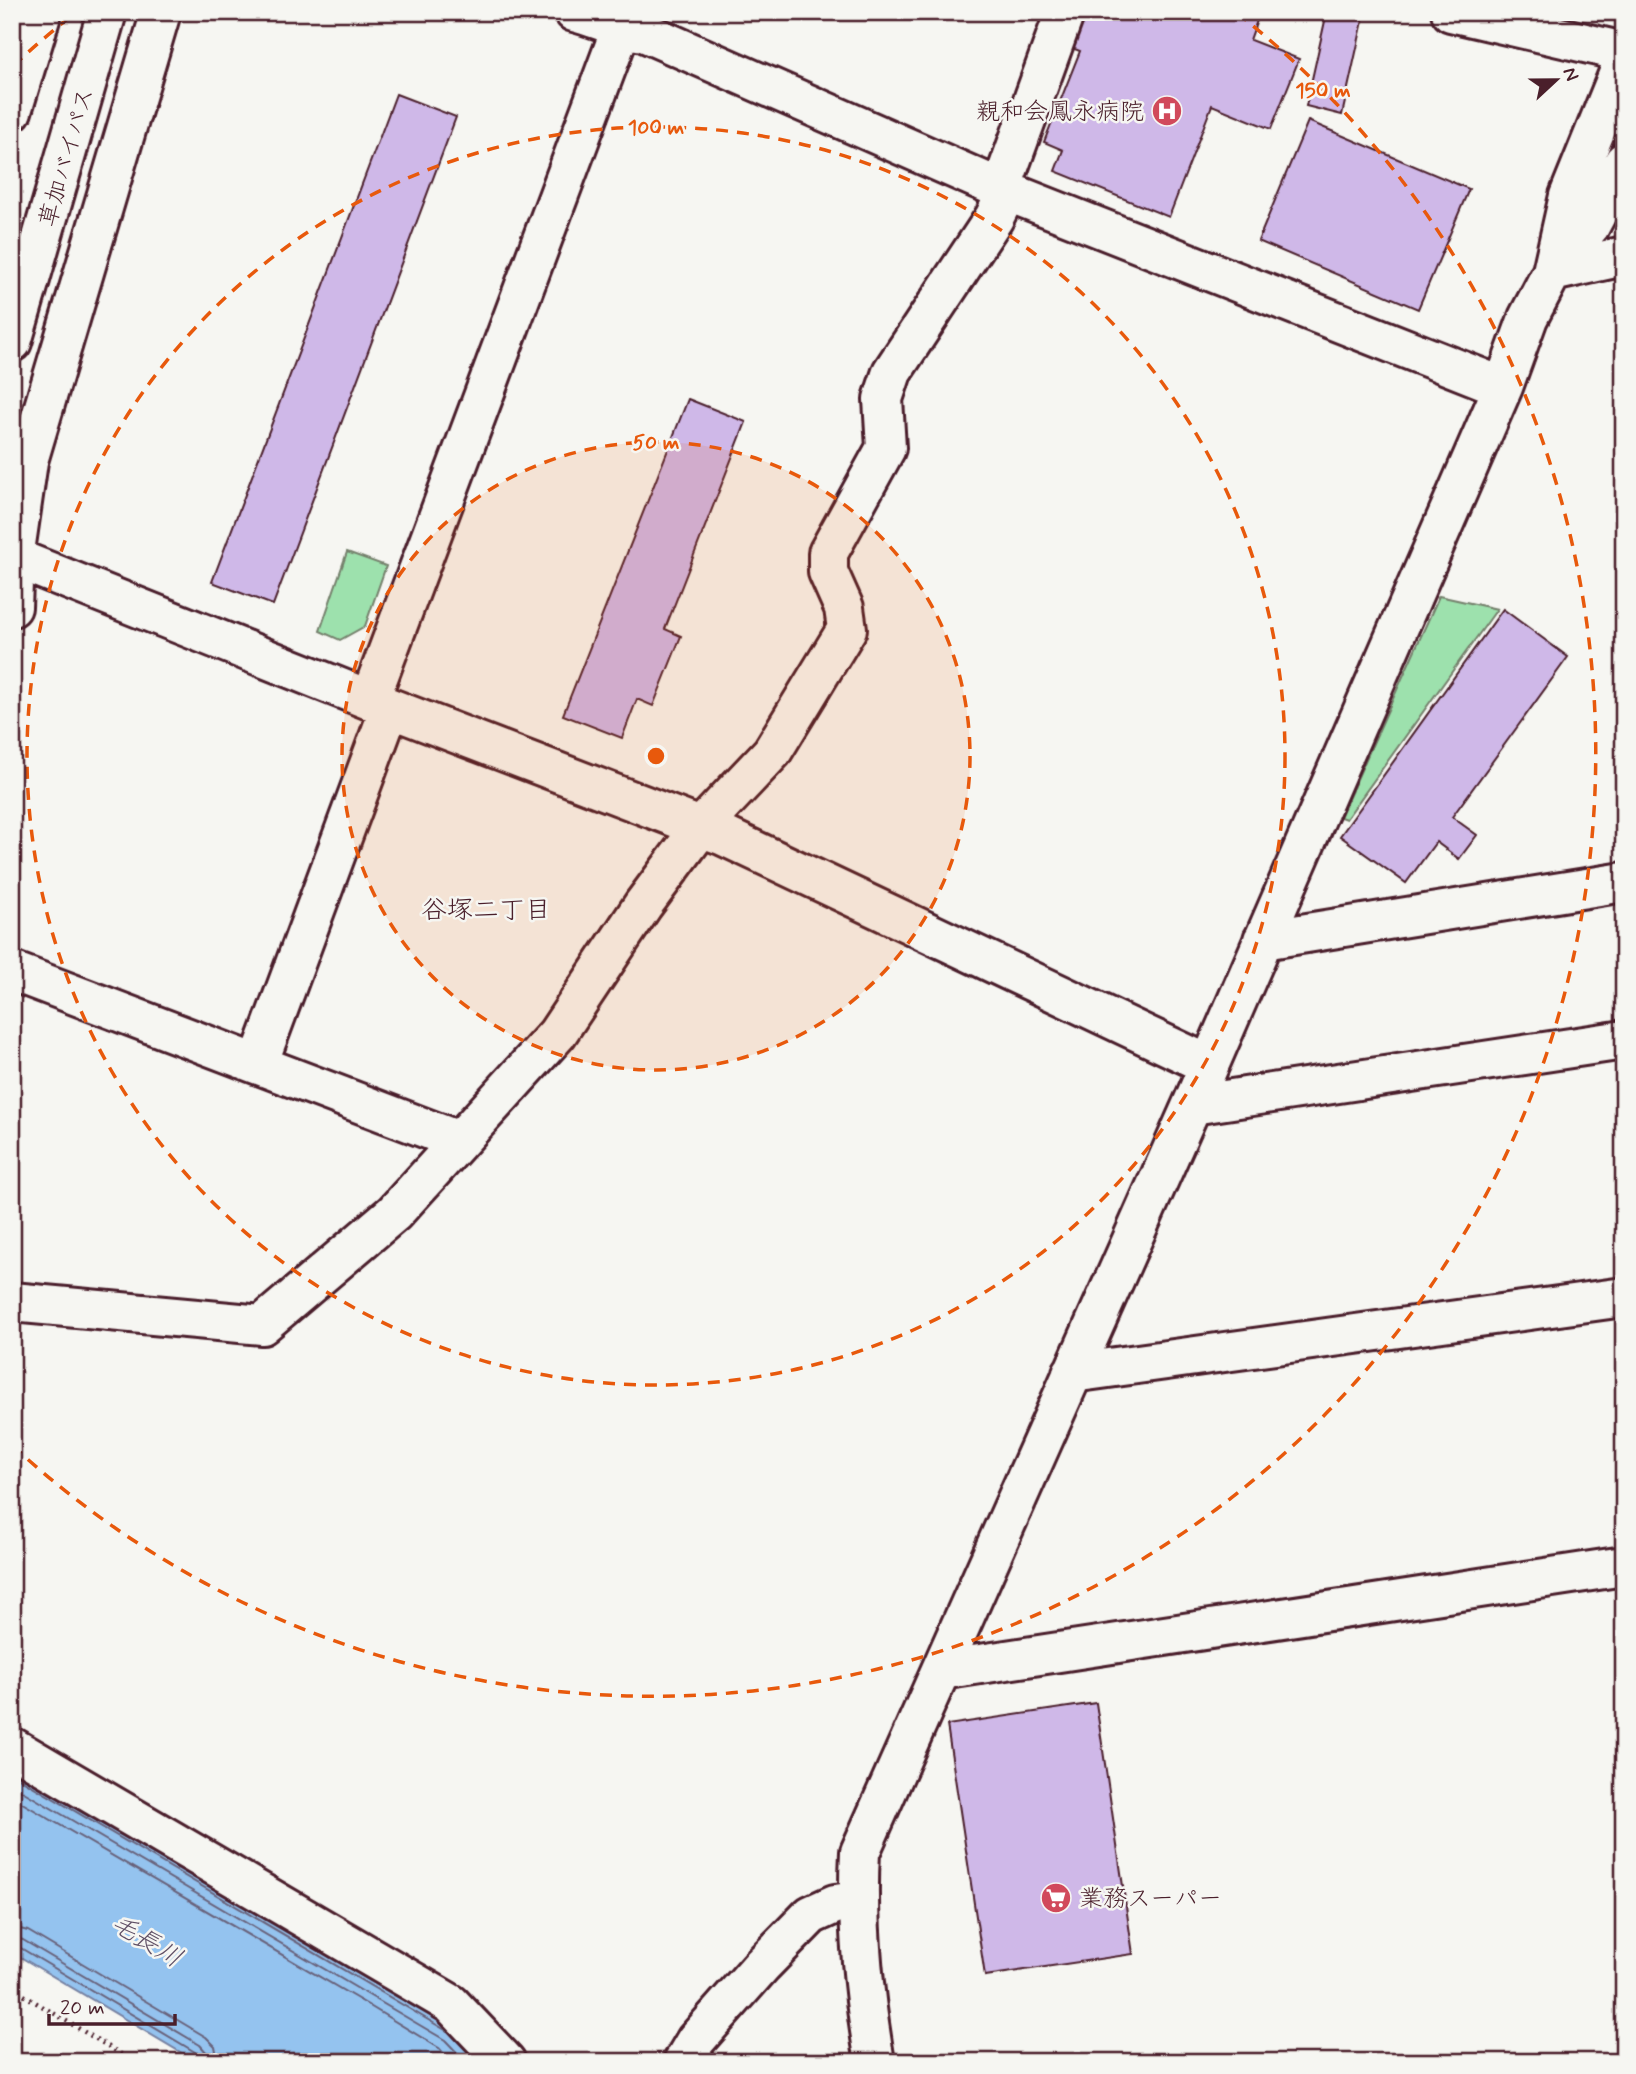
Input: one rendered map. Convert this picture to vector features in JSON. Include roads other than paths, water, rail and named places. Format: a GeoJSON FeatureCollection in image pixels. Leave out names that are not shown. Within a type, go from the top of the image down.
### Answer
{"type":"FeatureCollection","features":[{"type":"Feature","properties":{"kind":"main road"},"geometry":{"type":"LineString","coordinates":[[12,111],[42,12]]}},
{"type":"Feature","properties":{"kind":"main road","name":"草加バイパス"},"geometry":{"type":"LineString","coordinates":[[12,342],[107,12]]}},
{"type":"Feature","properties":{"kind":"main road"},"geometry":{"type":"LineString","coordinates":[[12,607],[13,557],[28,461],[162,12]]}},
{"type":"Feature","properties":{"kind":"main road"},"geometry":{"type":"LineString","coordinates":[[574,12],[639,25],[1004,191],[1503,387]]}},
{"type":"Feature","properties":{"kind":"main road"},"geometry":{"type":"LineString","coordinates":[[12,1302],[262,1325],[394,1213],[558,1034],[643,905],[701,827],[772,752],[847,629],[844,608],[828,572],[828,553],[886,448],[883,399],[892,372],[994,218],[1065,12]]}},
{"type":"Feature","properties":{"kind":"main road"},"geometry":{"type":"LineString","coordinates":[[1451,12],[1624,52]]}},
{"type":"Feature","properties":{"kind":"main road"},"geometry":{"type":"LineString","coordinates":[[258,1064],[380,703],[639,25]]}},
{"type":"Feature","properties":{"kind":"main road"},"geometry":{"type":"LineString","coordinates":[[1552,272],[1569,196],[1624,60]]}},
{"type":"Feature","properties":{"kind":"main road"},"geometry":{"type":"LineString","coordinates":[[875,2062],[864,1997],[857,1901],[860,1852],[1192,1105],[1503,387],[1528,318],[1552,272],[1590,226],[1624,162]]}},
{"type":"Feature","properties":{"kind":"main road"},"geometry":{"type":"LineString","coordinates":[[1552,272],[1624,256]]}},
{"type":"Feature","properties":{"kind":"main road"},"geometry":{"type":"LineString","coordinates":[[13,557],[701,827],[1209,1065]]}},
{"type":"Feature","properties":{"kind":"main road"},"geometry":{"type":"LineString","coordinates":[[1263,940],[1624,882]]}},
{"type":"Feature","properties":{"kind":"main road"},"geometry":{"type":"LineString","coordinates":[[12,971],[459,1141]]}},
{"type":"Feature","properties":{"kind":"main road"},"geometry":{"type":"LineString","coordinates":[[1192,1105],[1624,1040]]}},
{"type":"Feature","properties":{"kind":"main road"},"geometry":{"type":"LineString","coordinates":[[1072,1373],[1624,1297]]}},
{"type":"Feature","properties":{"kind":"main road"},"geometry":{"type":"LineString","coordinates":[[941,1670],[1624,1566]]}},
{"type":"Feature","properties":{"kind":"main road"},"geometry":{"type":"LineString","coordinates":[[12,1747],[451,2004],[506,2062]]}},
{"type":"Feature","properties":{"kind":"main road"},"geometry":{"type":"LineString","coordinates":[[683,2062],[712,2021],[811,1915],[835,1904],[857,1901]]}},
{"type":"Feature","properties":{"kind":"water","name":"毛長川"},"geometry":{"type":"Polygon","coordinates":[[[12,1766],[456,2028],[487,2062],[197,2062],[12,1952],[12,1766]]]}},
{"type":"Feature","properties":{"kind":"railway"},"geometry":{"type":"LineString","coordinates":[[1592,12],[1624,19]]}},
{"type":"Feature","properties":{"kind":"place","name":"親和会鳳永病院"},"geometry":{"type":"Point","coordinates":[1167,111]}},
{"type":"Feature","properties":{"kind":"place","name":"業務スーパー"},"geometry":{"type":"Point","coordinates":[1056,1898]}},
{"type":"Feature","properties":{"kind":"district","name":"谷塚二丁目"},"geometry":{"type":"Point","coordinates":[486,909]}}]}
